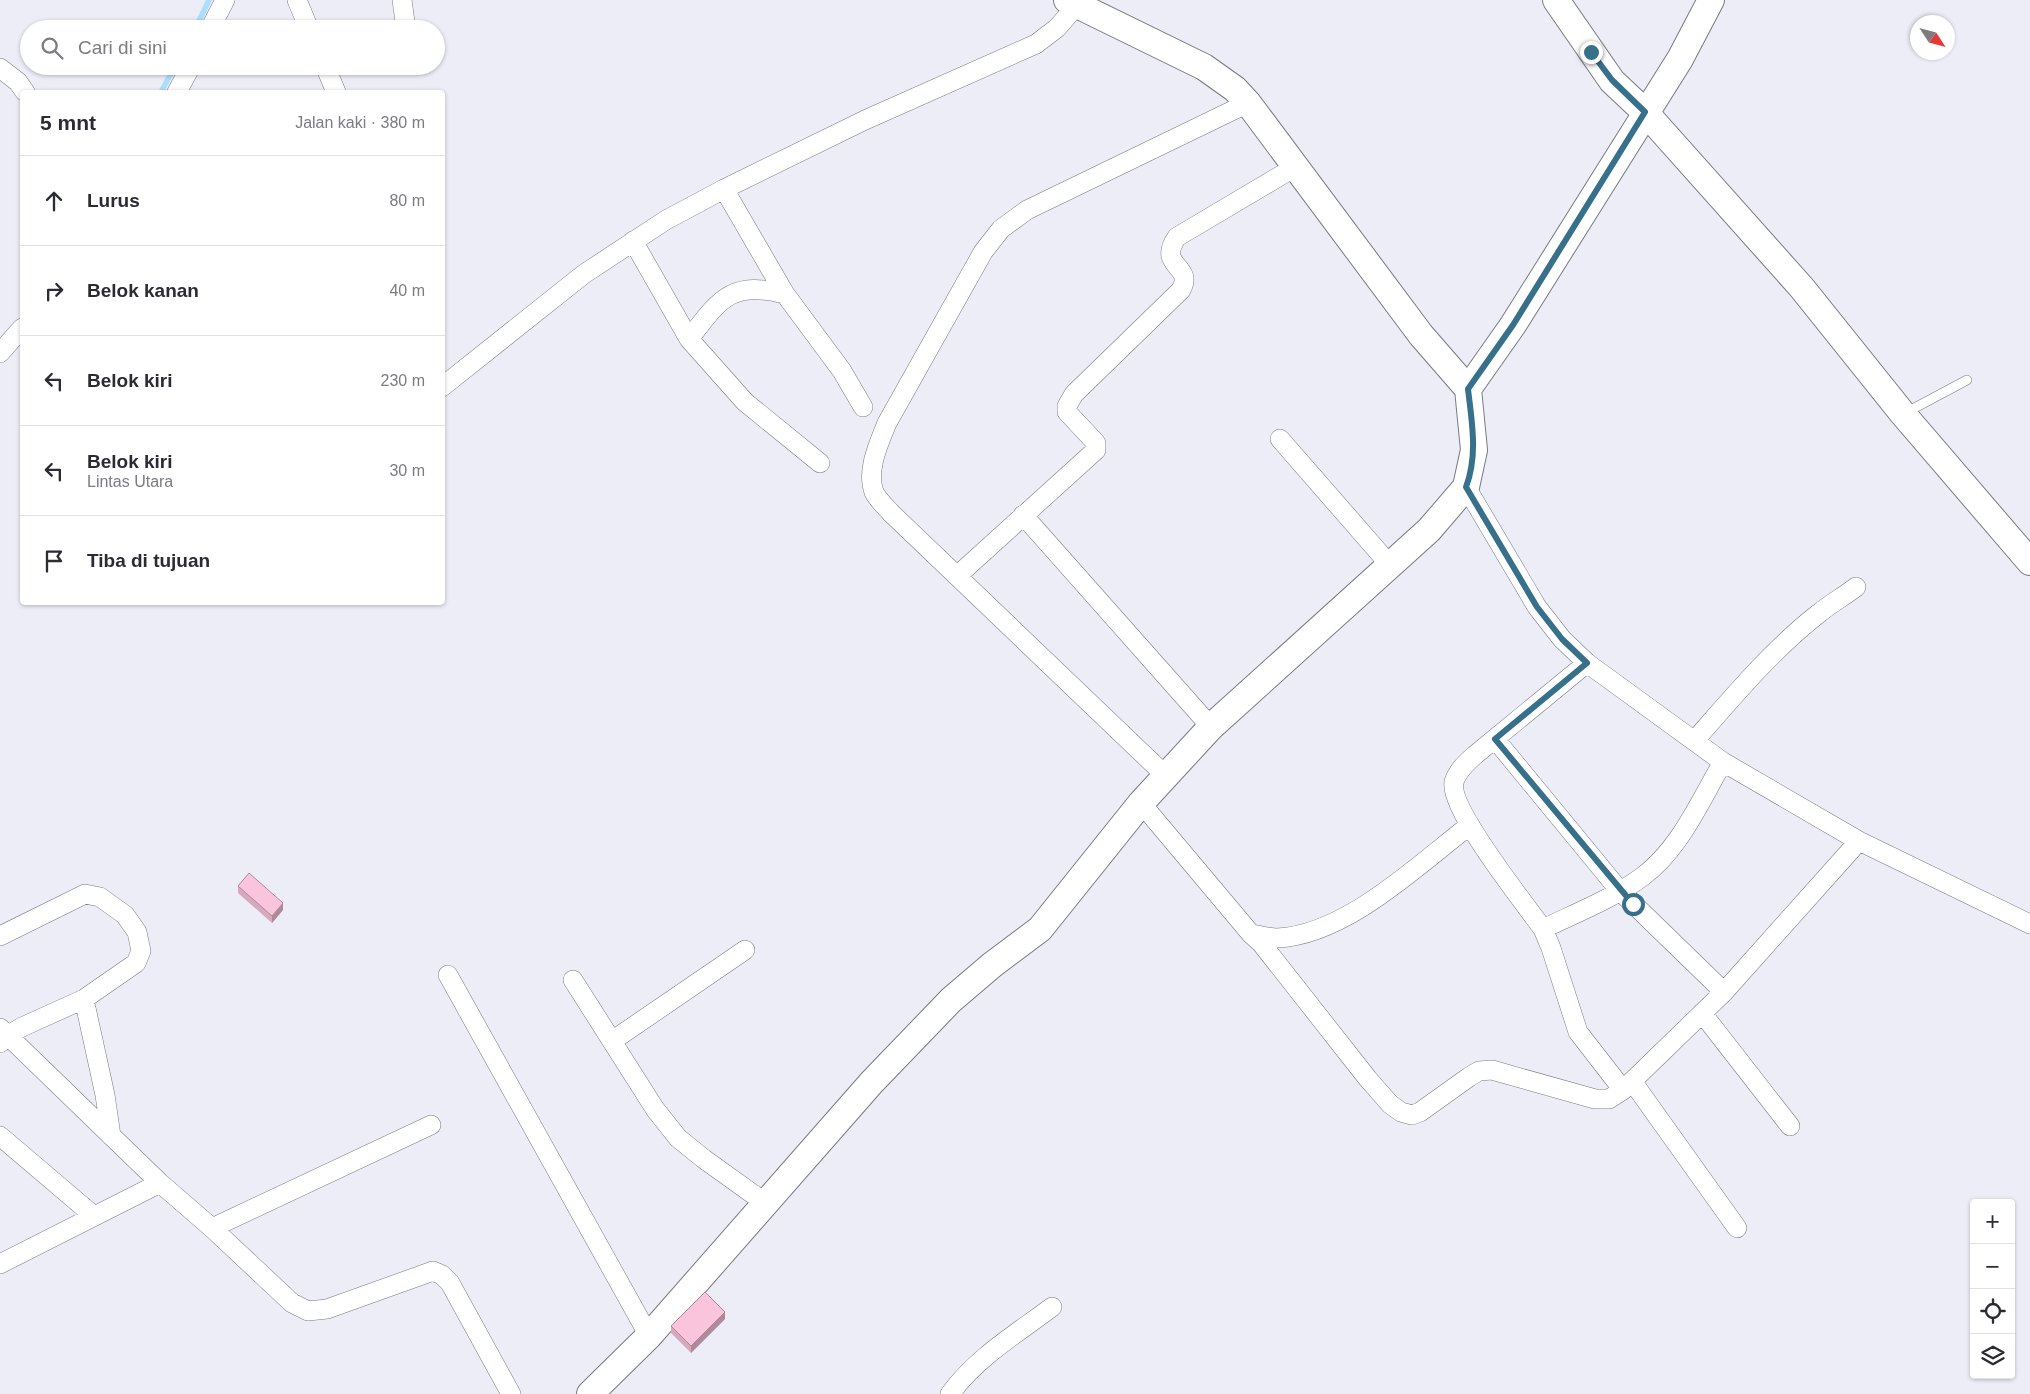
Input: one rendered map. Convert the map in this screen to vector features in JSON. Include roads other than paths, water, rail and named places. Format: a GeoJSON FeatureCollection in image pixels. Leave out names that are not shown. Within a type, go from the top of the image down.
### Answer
{"type":"FeatureCollection","features":[{"type":"Feature","properties":{"kind":"street"},"geometry":{"type":"LineString","coordinates":[[215,20],[225,0]]}},
{"type":"Feature","properties":{"kind":"street"},"geometry":{"type":"LineString","coordinates":[[297,0],[305,20]]}},
{"type":"Feature","properties":{"kind":"street"},"geometry":{"type":"LineString","coordinates":[[402,0],[405,20]]}},
{"type":"Feature","properties":{"kind":"street"},"geometry":{"type":"LineString","coordinates":[[1556,0],[1606,74],[1645,112],[1802,288],[1903,414],[2030,562]]}},
{"type":"Feature","properties":{"kind":"street"},"geometry":{"type":"LineString","coordinates":[[1468,389],[1513,325],[1680,59],[1711,0]]}},
{"type":"Feature","properties":{"kind":"street"},"geometry":{"type":"LineString","coordinates":[[445,385],[576,280],[633,241],[724,189],[865,120],[1036,44],[1057,28],[1072,2],[1204,67],[1235,88],[1421,335],[1468,389],[1474,450],[1471,474],[1466,487],[1429,530],[1389,564],[1212,727],[1141,803],[1040,928],[951,1000],[872,1082],[764,1202],[649,1336],[590,1394]]}},
{"type":"Feature","properties":{"kind":"street"},"geometry":{"type":"LineString","coordinates":[[0,68],[18,82],[24,90]]}},
{"type":"Feature","properties":{"kind":"street"},"geometry":{"type":"LineString","coordinates":[[179,90],[186,75]]}},
{"type":"Feature","properties":{"kind":"street"},"geometry":{"type":"LineString","coordinates":[[329,75],[335,90]]}},
{"type":"Feature","properties":{"kind":"street"},"geometry":{"type":"LineString","coordinates":[[1166,776],[891,513],[874,493],[871,476],[878,447],[887,423],[983,252],[1001,229],[1028,210],[1248,103]]}},
{"type":"Feature","properties":{"kind":"street"},"geometry":{"type":"LineString","coordinates":[[957,576],[1096,450],[1096,443],[1067,412],[1066,406],[1074,394],[1181,290],[1185,281],[1184,276],[1169,256],[1170,249],[1177,237],[1295,167]]}},
{"type":"Feature","properties":{"kind":"street"},"geometry":{"type":"LineString","coordinates":[[724,189],[785,294],[842,371],[864,407]]}},
{"type":"Feature","properties":{"kind":"street"},"geometry":{"type":"LineString","coordinates":[[633,241],[689,339],[745,402],[820,463]]}},
{"type":"Feature","properties":{"kind":"street"},"geometry":{"type":"LineString","coordinates":[[689,339],[724,298],[738,291],[765,289],[785,294]]}},
{"type":"Feature","properties":{"kind":"street"},"geometry":{"type":"LineString","coordinates":[[0,353],[20,330]]}},
{"type":"Feature","properties":{"kind":"street"},"geometry":{"type":"LineString","coordinates":[[1280,439],[1389,564]]}},
{"type":"Feature","properties":{"kind":"street"},"geometry":{"type":"LineString","coordinates":[[1466,487],[1537,607],[1562,639],[1587,663],[1723,762],[1859,841],[2030,924]]}},
{"type":"Feature","properties":{"kind":"street"},"geometry":{"type":"LineString","coordinates":[[1024,515],[1212,727]]}},
{"type":"Feature","properties":{"kind":"street"},"geometry":{"type":"LineString","coordinates":[[1695,740],[1741,688],[1798,632],[1818,614],[1856,587]]}},
{"type":"Feature","properties":{"kind":"street"},"geometry":{"type":"LineString","coordinates":[[1587,663],[1460,770],[1454,782],[1454,796],[1470,825],[1543,929],[1578,1032],[1627,1086],[1736,1228]]}},
{"type":"Feature","properties":{"kind":"street"},"geometry":{"type":"LineString","coordinates":[[1495,739],[1620,891],[1724,992]]}},
{"type":"Feature","properties":{"kind":"street"},"geometry":{"type":"LineString","coordinates":[[1543,929],[1620,891],[1643,877],[1664,857],[1682,834],[1723,762]]}},
{"type":"Feature","properties":{"kind":"street"},"geometry":{"type":"LineString","coordinates":[[1141,803],[1251,934],[1261,943],[1368,1079],[1390,1104],[1401,1112],[1412,1115],[1420,1112],[1479,1071],[1492,1070],[1595,1099],[1609,1099],[1627,1086],[1724,992],[1859,841]]}},
{"type":"Feature","properties":{"kind":"street"},"geometry":{"type":"LineString","coordinates":[[1251,934],[1277,938],[1303,933],[1331,922],[1379,897],[1470,825]]}},
{"type":"Feature","properties":{"kind":"street"},"geometry":{"type":"LineString","coordinates":[[0,936],[85,894],[100,897],[112,903],[126,916],[137,932],[141,951],[136,963],[84,998],[2,1036],[292,1303],[308,1311],[326,1309],[433,1271],[442,1275],[450,1283],[511,1394]]}},
{"type":"Feature","properties":{"kind":"street"},"geometry":{"type":"LineString","coordinates":[[612,1041],[745,950]]}},
{"type":"Feature","properties":{"kind":"street"},"geometry":{"type":"LineString","coordinates":[[448,975],[649,1336]]}},
{"type":"Feature","properties":{"kind":"street"},"geometry":{"type":"LineString","coordinates":[[573,980],[655,1109],[678,1138],[764,1202]]}},
{"type":"Feature","properties":{"kind":"street"},"geometry":{"type":"LineString","coordinates":[[84,998],[105,1095],[111,1136]]}},
{"type":"Feature","properties":{"kind":"street"},"geometry":{"type":"LineString","coordinates":[[1702,1013],[1790,1126]]}},
{"type":"Feature","properties":{"kind":"street"},"geometry":{"type":"LineString","coordinates":[[212,1228],[431,1125]]}},
{"type":"Feature","properties":{"kind":"street"},"geometry":{"type":"LineString","coordinates":[[0,1136],[94,1216]]}},
{"type":"Feature","properties":{"kind":"street"},"geometry":{"type":"LineString","coordinates":[[4,1257],[94,1216],[160,1183]]}},
{"type":"Feature","properties":{"kind":"street"},"geometry":{"type":"LineString","coordinates":[[950,1394],[969,1371],[1052,1307]]}},
{"type":"Feature","properties":{"kind":"lane"},"geometry":{"type":"LineString","coordinates":[[1903,414],[1967,380]]}},
{"type":"Feature","properties":{"kind":"waterway"},"geometry":{"type":"LineString","coordinates":[[199,20],[209,0]]}},
{"type":"Feature","properties":{"kind":"waterway"},"geometry":{"type":"LineString","coordinates":[[162,90],[170,75]]}}]}
